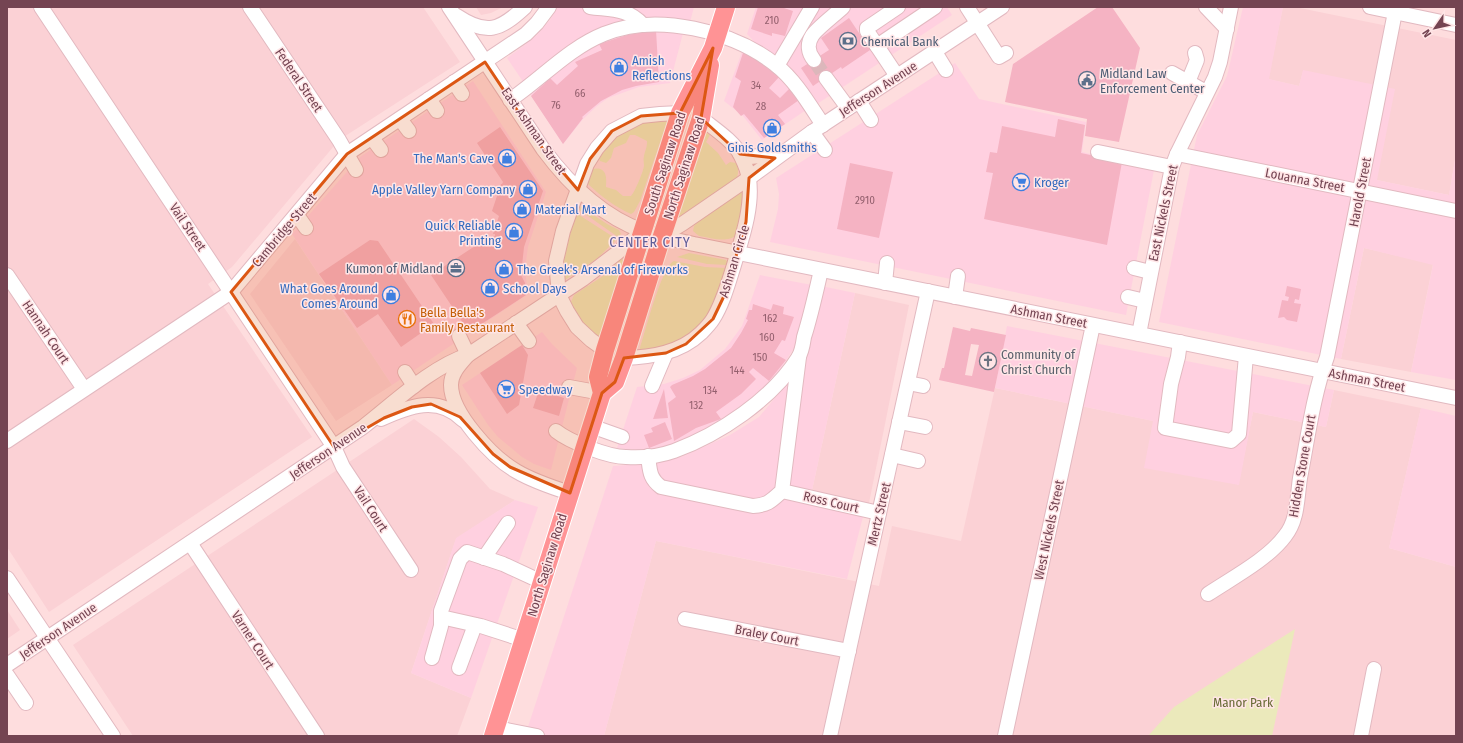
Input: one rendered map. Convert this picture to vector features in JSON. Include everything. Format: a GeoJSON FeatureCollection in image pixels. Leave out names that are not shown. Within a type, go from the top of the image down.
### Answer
{"type":"FeatureCollection","features":[{"type":"Feature","properties":{"kind":"main road","name":"South Saginaw Road"},"geometry":{"type":"LineString","coordinates":[[643,231],[680,113],[715,42],[726,7]]}},
{"type":"Feature","properties":{"kind":"main road","name":"North Saginaw Road"},"geometry":{"type":"LineString","coordinates":[[602,393],[615,382],[624,358],[701,118],[715,42]]}},
{"type":"Feature","properties":{"kind":"main road","name":"North Saginaw Road"},"geometry":{"type":"LineString","coordinates":[[495,732],[602,393],[598,377],[605,350],[643,231]]}},
{"type":"Feature","properties":{"kind":"street","name":"Vail Street"},"geometry":{"type":"LineString","coordinates":[[41,7],[334,447]]}},
{"type":"Feature","properties":{"kind":"street","name":"Federal Street"},"geometry":{"type":"LineString","coordinates":[[250,7],[356,170]]}},
{"type":"Feature","properties":{"kind":"street"},"geometry":{"type":"LineString","coordinates":[[452,10],[474,26],[493,28],[508,22],[525,7]]}},
{"type":"Feature","properties":{"kind":"street","name":"Cambridge Street"},"geometry":{"type":"LineString","coordinates":[[7,441],[231,292],[347,154],[526,34],[537,23],[549,7]]}},
{"type":"Feature","properties":{"kind":"street"},"geometry":{"type":"LineString","coordinates":[[590,7],[622,11],[636,17],[643,25]]}},
{"type":"Feature","properties":{"kind":"street"},"geometry":{"type":"LineString","coordinates":[[814,60],[808,49],[812,36],[843,7]]}},
{"type":"Feature","properties":{"kind":"street"},"geometry":{"type":"LineString","coordinates":[[897,76],[867,28],[898,7]]}},
{"type":"Feature","properties":{"kind":"street"},"geometry":{"type":"LineString","coordinates":[[877,46],[935,7]]}},
{"type":"Feature","properties":{"kind":"street"},"geometry":{"type":"LineString","coordinates":[[967,7],[999,57],[1006,53]]}},
{"type":"Feature","properties":{"kind":"street","name":"Jefferson Avenue"},"geometry":{"type":"LineString","coordinates":[[662,236],[749,178],[817,129],[1002,7]]}},
{"type":"Feature","properties":{"kind":"street"},"geometry":{"type":"LineString","coordinates":[[1206,7],[1227,29]]}},
{"type":"Feature","properties":{"kind":"street","name":"East Nickels Street"},"geometry":{"type":"LineString","coordinates":[[1138,334],[1174,160],[1206,92],[1215,77],[1220,62],[1231,7]]}},
{"type":"Feature","properties":{"kind":"street"},"geometry":{"type":"LineString","coordinates":[[1370,7],[1456,24]]}},
{"type":"Feature","properties":{"kind":"street"},"geometry":{"type":"LineString","coordinates":[[777,66],[809,8]]}},
{"type":"Feature","properties":{"kind":"street","name":"East Ashman Street"},"geometry":{"type":"LineString","coordinates":[[452,10],[510,100],[556,167],[578,190],[601,208],[643,231]]}},
{"type":"Feature","properties":{"kind":"street","name":"Harold Street"},"geometry":{"type":"LineString","coordinates":[[1322,371],[1327,357],[1395,12]]}},
{"type":"Feature","properties":{"kind":"street"},"geometry":{"type":"LineString","coordinates":[[510,100],[574,52],[590,41],[604,34],[622,28],[643,25],[676,25],[715,42],[742,44],[777,66],[791,79],[802,93],[825,150]]}},
{"type":"Feature","properties":{"kind":"street"},"geometry":{"type":"LineString","coordinates":[[935,52],[946,70]]}},
{"type":"Feature","properties":{"kind":"street"},"geometry":{"type":"LineString","coordinates":[[1188,82],[1197,60],[1194,52]]}},
{"type":"Feature","properties":{"kind":"street"},"geometry":{"type":"LineString","coordinates":[[1172,73],[1206,92]]}},
{"type":"Feature","properties":{"kind":"street"},"geometry":{"type":"LineString","coordinates":[[826,78],[853,105],[871,120]]}},
{"type":"Feature","properties":{"kind":"street"},"geometry":{"type":"LineString","coordinates":[[454,82],[462,94]]}},
{"type":"Feature","properties":{"kind":"street"},"geometry":{"type":"LineString","coordinates":[[429,99],[437,112]]}},
{"type":"Feature","properties":{"kind":"street"},"geometry":{"type":"LineString","coordinates":[[605,350],[591,340],[578,327],[567,311],[559,295],[556,261],[564,231],[590,159],[597,148],[612,131],[641,116],[680,113]]}},
{"type":"Feature","properties":{"kind":"street","name":"Ashman Circle"},"geometry":{"type":"LineString","coordinates":[[624,358],[644,357],[666,353],[686,344],[701,333],[713,319],[725,294],[746,222],[749,201],[749,178],[740,154],[729,141],[701,118]]}},
{"type":"Feature","properties":{"kind":"street"},"geometry":{"type":"LineString","coordinates":[[400,119],[409,131]]}},
{"type":"Feature","properties":{"kind":"street"},"geometry":{"type":"LineString","coordinates":[[372,138],[381,150]]}},
{"type":"Feature","properties":{"kind":"street","name":"Louanna Street"},"geometry":{"type":"LineString","coordinates":[[1098,152],[1141,158],[1174,160],[1360,191],[1456,211]]}},
{"type":"Feature","properties":{"kind":"street"},"geometry":{"type":"LineString","coordinates":[[740,154],[750,157],[770,155],[775,158]]}},
{"type":"Feature","properties":{"kind":"street"},"geometry":{"type":"LineString","coordinates":[[297,214],[306,228]]}},
{"type":"Feature","properties":{"kind":"street","name":"Jefferson Avenue"},"geometry":{"type":"LineString","coordinates":[[7,665],[334,447],[363,427],[414,386],[454,359],[468,355],[602,266],[643,231]]}},
{"type":"Feature","properties":{"kind":"street","name":"Ashman Street"},"geometry":{"type":"LineString","coordinates":[[643,231],[738,253],[884,283],[1456,398]]}},
{"type":"Feature","properties":{"kind":"street"},"geometry":{"type":"LineString","coordinates":[[884,283],[887,262]]}},
{"type":"Feature","properties":{"kind":"street"},"geometry":{"type":"LineString","coordinates":[[1134,268],[1150,272]]}},
{"type":"Feature","properties":{"kind":"street"},"geometry":{"type":"LineString","coordinates":[[648,456],[651,474],[654,481],[662,487],[753,506],[763,505],[782,491],[799,356],[810,320],[821,270]]}},
{"type":"Feature","properties":{"kind":"street","name":"Hannah Court"},"geometry":{"type":"LineString","coordinates":[[7,275],[84,390]]}},
{"type":"Feature","properties":{"kind":"street"},"geometry":{"type":"LineString","coordinates":[[955,297],[958,276]]}},
{"type":"Feature","properties":{"kind":"street","name":"Mertz Street"},"geometry":{"type":"LineString","coordinates":[[830,736],[928,291]]}},
{"type":"Feature","properties":{"kind":"street"},"geometry":{"type":"LineString","coordinates":[[1128,297],[1145,301]]}},
{"type":"Feature","properties":{"kind":"street"},"geometry":{"type":"LineString","coordinates":[[516,323],[529,341]]}},
{"type":"Feature","properties":{"kind":"street","name":"West Nickels Street"},"geometry":{"type":"LineString","coordinates":[[1005,736],[1093,325]]}},
{"type":"Feature","properties":{"kind":"street"},"geometry":{"type":"LineString","coordinates":[[459,336],[468,355],[453,374],[451,386],[456,404],[470,428]]}},
{"type":"Feature","properties":{"kind":"street"},"geometry":{"type":"LineString","coordinates":[[1180,342],[1171,384],[1165,428],[1231,441],[1239,434],[1246,356]]}},
{"type":"Feature","properties":{"kind":"street"},"geometry":{"type":"LineString","coordinates":[[652,386],[666,353]]}},
{"type":"Feature","properties":{"kind":"street"},"geometry":{"type":"LineString","coordinates":[[556,431],[562,436],[613,455],[625,457],[648,456],[672,451],[696,442],[725,425],[757,403],[780,382],[799,356]]}},
{"type":"Feature","properties":{"kind":"street","name":"Hidden Stone Court"},"geometry":{"type":"LineString","coordinates":[[1208,594],[1269,553],[1283,539],[1292,525],[1318,384],[1322,371]]}},
{"type":"Feature","properties":{"kind":"street"},"geometry":{"type":"LineString","coordinates":[[405,372],[414,386]]}},
{"type":"Feature","properties":{"kind":"street"},"geometry":{"type":"LineString","coordinates":[[908,383],[923,386]]}},
{"type":"Feature","properties":{"kind":"street"},"geometry":{"type":"LineString","coordinates":[[569,387],[602,393]]}},
{"type":"Feature","properties":{"kind":"street"},"geometry":{"type":"LineString","coordinates":[[363,427],[419,405],[431,404],[450,410],[460,417],[493,454],[510,467],[532,479],[570,494]]}},
{"type":"Feature","properties":{"kind":"street"},"geometry":{"type":"LineString","coordinates":[[899,422],[925,427]]}},
{"type":"Feature","properties":{"kind":"street"},"geometry":{"type":"LineString","coordinates":[[592,426],[622,437]]}},
{"type":"Feature","properties":{"kind":"street","name":"Vail Court"},"geometry":{"type":"LineString","coordinates":[[334,447],[343,467],[411,570]]}},
{"type":"Feature","properties":{"kind":"street"},"geometry":{"type":"LineString","coordinates":[[892,455],[918,461]]}},
{"type":"Feature","properties":{"kind":"street","name":"Ross Court"},"geometry":{"type":"LineString","coordinates":[[782,491],[879,513]]}},
{"type":"Feature","properties":{"kind":"street"},"geometry":{"type":"LineString","coordinates":[[484,558],[508,523]]}},
{"type":"Feature","properties":{"kind":"street","name":"Varner Court"},"geometry":{"type":"LineString","coordinates":[[190,543],[317,736]]}},
{"type":"Feature","properties":{"kind":"street"},"geometry":{"type":"LineString","coordinates":[[432,658],[441,626],[441,611],[460,559],[467,552],[503,564],[542,582]]}},
{"type":"Feature","properties":{"kind":"street"},"geometry":{"type":"LineString","coordinates":[[7,578],[113,736]]}},
{"type":"Feature","properties":{"kind":"street"},"geometry":{"type":"LineString","coordinates":[[441,617],[475,625],[524,640]]}},
{"type":"Feature","properties":{"kind":"street","name":"Braley Court"},"geometry":{"type":"LineString","coordinates":[[685,619],[849,651]]}},
{"type":"Feature","properties":{"kind":"street"},"geometry":{"type":"LineString","coordinates":[[460,668],[475,625]]}},
{"type":"Feature","properties":{"kind":"street"},"geometry":{"type":"LineString","coordinates":[[1361,736],[1374,669]]}},
{"type":"Feature","properties":{"kind":"street"},"geometry":{"type":"LineString","coordinates":[[7,675],[26,703]]}},
{"type":"Feature","properties":{"kind":"street"},"geometry":{"type":"LineString","coordinates":[[495,732],[537,736]]}},
{"type":"Feature","properties":{"kind":"highlighted area"},"geometry":{"type":"Polygon","coordinates":[[[713,48],[701,118],[740,154],[775,158],[749,178],[746,222],[725,294],[713,319],[686,344],[666,353],[624,358],[615,382],[602,393],[570,493],[510,467],[493,454],[460,417],[431,404],[412,407],[384,418],[334,447],[231,292],[347,154],[485,62],[543,149],[578,190],[590,159],[612,131],[641,116],[680,113],[713,48]]]}},
{"type":"Feature","properties":{"kind":"shaded area"},"geometry":{"type":"Polygon","coordinates":[[[7,7],[423,7],[460,62],[339,140],[232,267],[208,284],[312,437],[49,612],[7,547],[7,7]]]}},
{"type":"Feature","properties":{"kind":"shaded area"},"geometry":{"type":"Polygon","coordinates":[[[476,7],[503,7],[491,13],[481,15],[476,7]]]}},
{"type":"Feature","properties":{"kind":"shaded area"},"geometry":{"type":"Polygon","coordinates":[[[558,7],[694,7],[690,22],[640,20],[524,83],[507,58],[537,35],[550,20],[558,7]]]}},
{"type":"Feature","properties":{"kind":"shaded area"},"geometry":{"type":"Polygon","coordinates":[[[756,7],[947,7],[952,15],[814,106],[747,34],[756,7]]]}},
{"type":"Feature","properties":{"kind":"shaded area"},"geometry":{"type":"Polygon","coordinates":[[[1243,7],[1283,7],[1269,79],[1299,86],[1303,70],[1395,89],[1377,180],[1449,195],[1456,154],[1456,380],[1411,372],[1433,265],[1364,248],[1341,359],[1159,322],[1197,135],[1227,76],[1243,7]]]}},
{"type":"Feature","properties":{"kind":"shaded area"},"geometry":{"type":"Polygon","coordinates":[[[1283,7],[1295,7],[1456,40],[1456,154],[1449,195],[1377,180],[1303,71],[1299,86],[1268,79],[1283,7]]]}},
{"type":"Feature","properties":{"kind":"shaded area"},"geometry":{"type":"Polygon","coordinates":[[[635,31],[683,33],[670,83],[639,87],[608,98],[583,119],[563,144],[529,92],[589,47],[635,31]]]}},
{"type":"Feature","properties":{"kind":"shaded area"},"geometry":{"type":"Polygon","coordinates":[[[743,49],[774,72],[788,86],[806,110],[762,140],[743,116],[724,101],[743,49]]]}},
{"type":"Feature","properties":{"kind":"shaded area"},"geometry":{"type":"Polygon","coordinates":[[[955,63],[979,99],[1086,122],[1082,152],[1154,170],[1126,315],[770,242],[778,209],[779,194],[776,178],[955,63]]]}},
{"type":"Feature","properties":{"kind":"shaded area"},"geometry":{"type":"Polygon","coordinates":[[[473,81],[546,192],[528,247],[525,269],[528,294],[392,385],[292,234],[360,157],[473,81]]]}},
{"type":"Feature","properties":{"kind":"shaded area"},"geometry":{"type":"Polygon","coordinates":[[[295,239],[392,385],[336,421],[250,294],[295,239]]]}},
{"type":"Feature","properties":{"kind":"shaded area"},"geometry":{"type":"Polygon","coordinates":[[[1364,248],[1433,264],[1411,372],[1341,359],[1364,248]]]}},
{"type":"Feature","properties":{"kind":"shaded area"},"geometry":{"type":"Polygon","coordinates":[[[760,275],[812,285],[804,321],[795,346],[781,369],[761,390],[734,412],[701,433],[683,442],[654,449],[636,450],[617,448],[637,387],[664,384],[683,378],[700,370],[725,349],[742,326],[760,275]]]}},
{"type":"Feature","properties":{"kind":"shaded area"},"geometry":{"type":"Polygon","coordinates":[[[821,286],[855,293],[811,495],[866,505],[847,579],[656,541],[604,736],[525,736],[613,466],[655,463],[681,457],[730,435],[759,417],[785,386],[808,353],[821,286]]]}},
{"type":"Feature","properties":{"kind":"shaded area"},"geometry":{"type":"Polygon","coordinates":[[[855,293],[909,305],[869,503],[866,505],[811,495],[855,293]]]}},
{"type":"Feature","properties":{"kind":"shaded area"},"geometry":{"type":"Polygon","coordinates":[[[1007,326],[1334,390],[1326,427],[1253,412],[1239,485],[1144,468],[1153,421],[995,388],[1007,326]]]}},
{"type":"Feature","properties":{"kind":"shaded area"},"geometry":{"type":"Polygon","coordinates":[[[542,332],[577,368],[551,470],[534,464],[522,457],[498,437],[488,425],[462,385],[542,332]]]}},
{"type":"Feature","properties":{"kind":"shaded area"},"geometry":{"type":"Polygon","coordinates":[[[995,388],[1153,421],[1238,485],[1253,412],[1326,427],[1334,390],[1421,408],[1389,548],[1456,567],[1456,736],[604,736],[656,541],[879,586],[892,526],[961,541],[995,388]]]}},
{"type":"Feature","properties":{"kind":"shaded area"},"geometry":{"type":"Polygon","coordinates":[[[1421,408],[1456,416],[1456,567],[1389,548],[1421,408]]]}},
{"type":"Feature","properties":{"kind":"shaded area"},"geometry":{"type":"Polygon","coordinates":[[[414,419],[439,437],[461,457],[490,489],[515,500],[456,539],[411,673],[471,698],[457,736],[133,736],[73,645],[414,419]]]}},
{"type":"Feature","properties":{"kind":"shaded area"},"geometry":{"type":"Polygon","coordinates":[[[515,500],[538,507],[471,698],[411,673],[456,538],[515,500]]]}},
{"type":"Feature","properties":{"kind":"shaded area"},"geometry":{"type":"Polygon","coordinates":[[[7,610],[20,630],[7,639],[7,610]]]}},
{"type":"Feature","properties":{"kind":"green space"},"geometry":{"type":"Polygon","coordinates":[[[665,119],[667,122],[640,201],[634,212],[631,214],[608,201],[587,183],[591,169],[596,168],[603,170],[606,175],[606,187],[616,190],[623,196],[631,196],[641,177],[647,141],[635,135],[630,135],[626,143],[614,148],[611,158],[606,163],[600,161],[598,156],[613,140],[627,130],[643,123],[665,119]]]}},
{"type":"Feature","properties":{"kind":"green space"},"geometry":{"type":"Polygon","coordinates":[[[704,131],[710,135],[706,142],[718,153],[726,165],[730,162],[736,163],[738,169],[737,176],[734,183],[681,218],[677,217],[704,131]]]}},
{"type":"Feature","properties":{"kind":"green space"},"geometry":{"type":"Polygon","coordinates":[[[744,189],[745,192],[738,234],[729,239],[719,240],[699,236],[693,231],[694,226],[699,220],[744,189]]]}},
{"type":"Feature","properties":{"kind":"green space"},"geometry":{"type":"Polygon","coordinates":[[[580,206],[619,230],[621,234],[618,237],[578,209],[580,206]]]}},
{"type":"Feature","properties":{"kind":"green space"},"geometry":{"type":"Polygon","coordinates":[[[576,213],[616,240],[598,258],[563,280],[562,263],[576,213]]]}},
{"type":"Feature","properties":{"kind":"green space"},"geometry":{"type":"Polygon","coordinates":[[[689,253],[726,260],[728,263],[727,265],[707,264],[677,257],[689,253]]]}},
{"type":"Feature","properties":{"kind":"green space"},"geometry":{"type":"Polygon","coordinates":[[[621,259],[625,260],[601,340],[583,327],[570,304],[574,295],[606,274],[621,259]]]}},
{"type":"Feature","properties":{"kind":"green space"},"geometry":{"type":"Polygon","coordinates":[[[674,261],[705,267],[727,268],[711,311],[697,330],[675,345],[640,350],[659,286],[669,265],[674,261]]]}},
{"type":"Feature","properties":{"kind":"green space","name":"Manor Park"},"geometry":{"type":"Polygon","coordinates":[[[1295,629],[1272,736],[1148,736],[1174,707],[1295,629]]]}},
{"type":"Feature","properties":{"kind":"building"},"geometry":{"type":"Polygon","coordinates":[[[758,7],[781,7],[793,11],[785,36],[772,33],[772,36],[751,29],[758,7]]]}},
{"type":"Feature","properties":{"kind":"building"},"geometry":{"type":"Polygon","coordinates":[[[1098,7],[1112,7],[1140,48],[1119,142],[1085,136],[1087,119],[1005,102],[1013,64],[1098,7]]]}},
{"type":"Feature","properties":{"kind":"building"},"geometry":{"type":"Polygon","coordinates":[[[849,18],[867,45],[870,43],[873,48],[813,86],[801,68],[829,50],[821,38],[849,18]]]}},
{"type":"Feature","properties":{"kind":"building"},"geometry":{"type":"Polygon","coordinates":[[[656,30],[659,82],[622,90],[601,101],[582,117],[583,118],[563,144],[531,96],[545,83],[544,82],[549,77],[557,85],[578,66],[575,62],[602,50],[599,44],[627,35],[656,30]]]}},
{"type":"Feature","properties":{"kind":"building"},"geometry":{"type":"Polygon","coordinates":[[[744,50],[779,77],[769,88],[780,98],[790,88],[799,100],[778,115],[785,124],[764,138],[744,114],[741,116],[733,107],[741,81],[735,77],[744,50]]]}},
{"type":"Feature","properties":{"kind":"building"},"geometry":{"type":"Polygon","coordinates":[[[1058,119],[1085,125],[1081,153],[1122,162],[1107,245],[984,219],[993,173],[986,172],[990,152],[997,153],[1002,126],[1055,137],[1058,119]]]}},
{"type":"Feature","properties":{"kind":"building"},"geometry":{"type":"Polygon","coordinates":[[[500,127],[543,191],[524,247],[521,275],[525,283],[526,295],[469,332],[431,275],[472,248],[495,236],[495,234],[493,234],[499,216],[492,211],[503,182],[477,143],[500,127]]]}},
{"type":"Feature","properties":{"kind":"building"},"geometry":{"type":"Polygon","coordinates":[[[850,163],[893,172],[879,238],[837,229],[850,163]]]}},
{"type":"Feature","properties":{"kind":"building"},"geometry":{"type":"Polygon","coordinates":[[[370,240],[378,241],[434,324],[401,347],[378,314],[357,328],[319,274],[370,240]]]}},
{"type":"Feature","properties":{"kind":"building"},"geometry":{"type":"Polygon","coordinates":[[[1287,286],[1301,289],[1299,300],[1295,299],[1294,303],[1301,304],[1297,322],[1287,320],[1284,317],[1278,318],[1282,300],[1288,301],[1289,297],[1285,296],[1287,286]]]}},
{"type":"Feature","properties":{"kind":"building"},"geometry":{"type":"Polygon","coordinates":[[[753,304],[771,310],[773,304],[784,307],[783,314],[794,317],[785,341],[782,340],[774,353],[786,360],[769,381],[753,368],[749,372],[756,379],[741,394],[716,412],[721,419],[696,428],[674,441],[668,403],[676,397],[670,387],[705,369],[731,348],[748,320],[746,319],[749,310],[752,310],[753,304]]]}},
{"type":"Feature","properties":{"kind":"building","name":"Community of Christ Church"},"geometry":{"type":"Polygon","coordinates":[[[953,327],[970,331],[971,328],[1006,335],[994,392],[939,380],[942,368],[944,368],[953,327]],[[971,344],[965,375],[972,376],[979,345],[971,344]]]}},
{"type":"Feature","properties":{"kind":"building","name":"Speedway"},"geometry":{"type":"Polygon","coordinates":[[[522,345],[528,355],[519,405],[507,414],[480,373],[522,345]]]}},
{"type":"Feature","properties":{"kind":"building"},"geometry":{"type":"Polygon","coordinates":[[[664,389],[668,418],[653,419],[664,389]]]}},
{"type":"Feature","properties":{"kind":"building","name":"Speedway"},"geometry":{"type":"Polygon","coordinates":[[[539,390],[564,398],[559,416],[533,408],[539,390]]]}},
{"type":"Feature","properties":{"kind":"building"},"geometry":{"type":"Polygon","coordinates":[[[665,422],[672,439],[649,448],[644,435],[653,432],[651,428],[665,422]]]}},
{"type":"Feature","properties":{"kind":"tunnel"},"geometry":{"type":"LineString","coordinates":[[814,60],[826,78]]}},
{"type":"Feature","properties":{"kind":"place","name":"Chemical Bank"},"geometry":{"type":"Point","coordinates":[848,41]}},
{"type":"Feature","properties":{"kind":"place","name":"Amish Reflections"},"geometry":{"type":"Point","coordinates":[619,67]}},
{"type":"Feature","properties":{"kind":"place","name":"Midland Law Enforcement Center"},"geometry":{"type":"Point","coordinates":[1087,80]}},
{"type":"Feature","properties":{"kind":"place","name":"Ginis Goldsmiths"},"geometry":{"type":"Point","coordinates":[772,128]}},
{"type":"Feature","properties":{"kind":"place","name":"The Man's Cave"},"geometry":{"type":"Point","coordinates":[507,158]}},
{"type":"Feature","properties":{"kind":"place","name":"Kroger"},"geometry":{"type":"Point","coordinates":[1021,182]}},
{"type":"Feature","properties":{"kind":"place","name":"Apple Valley Yarn Company"},"geometry":{"type":"Point","coordinates":[528,189]}},
{"type":"Feature","properties":{"kind":"place","name":"Material Mart"},"geometry":{"type":"Point","coordinates":[522,209]}},
{"type":"Feature","properties":{"kind":"place","name":"Quick Reliable Printing"},"geometry":{"type":"Point","coordinates":[514,232]}},
{"type":"Feature","properties":{"kind":"place","name":"Kumon of Midland"},"geometry":{"type":"Point","coordinates":[456,268]}},
{"type":"Feature","properties":{"kind":"place","name":"The Greek's Arsenal of Fireworks"},"geometry":{"type":"Point","coordinates":[504,269]}},
{"type":"Feature","properties":{"kind":"place","name":"School Days"},"geometry":{"type":"Point","coordinates":[490,288]}},
{"type":"Feature","properties":{"kind":"place","name":"What Goes Around Comes Around"},"geometry":{"type":"Point","coordinates":[391,295]}},
{"type":"Feature","properties":{"kind":"place","name":"Bella Bella's Family Restaurant"},"geometry":{"type":"Point","coordinates":[407,319]}},
{"type":"Feature","properties":{"kind":"place","name":"Community of Christ Church"},"geometry":{"type":"Point","coordinates":[988,361]}},
{"type":"Feature","properties":{"kind":"place","name":"Speedway"},"geometry":{"type":"Point","coordinates":[506,389]}},
{"type":"Feature","properties":{"kind":"district","name":"CENTER CITY"},"geometry":{"type":"Point","coordinates":[650,242]}}]}
